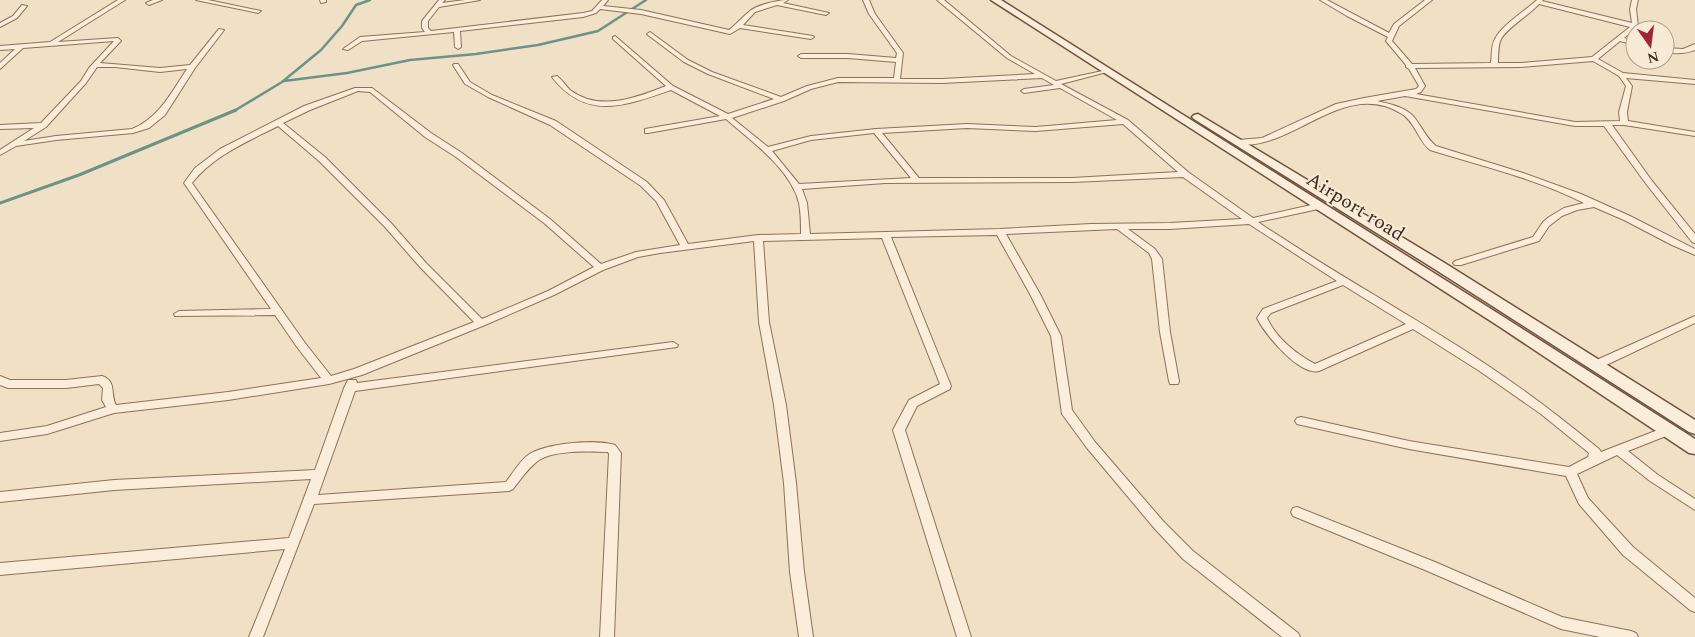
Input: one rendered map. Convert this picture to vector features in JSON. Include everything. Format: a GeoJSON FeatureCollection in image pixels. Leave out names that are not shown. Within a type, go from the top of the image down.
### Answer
{"type":"FeatureCollection","features":[{"type":"Feature","properties":{"kind":"main road","name":"Airport road"},"geometry":{"type":"LineString","coordinates":[[1004,1],[1105,71],[1320,206],[1695,448]]}},
{"type":"Feature","properties":{"kind":"main road","name":"Airport road"},"geometry":{"type":"LineString","coordinates":[[1004,1],[1238,142],[1695,428]]}},
{"type":"Feature","properties":{"kind":"main road"},"geometry":{"type":"LineString","coordinates":[[1465,299],[1482,293]]}},
{"type":"Feature","properties":{"kind":"street"},"geometry":{"type":"LineString","coordinates":[[50,44],[122,0]]}},
{"type":"Feature","properties":{"kind":"street"},"geometry":{"type":"LineString","coordinates":[[149,3],[159,0]]}},
{"type":"Feature","properties":{"kind":"street"},"geometry":{"type":"LineString","coordinates":[[200,0],[258,11]]}},
{"type":"Feature","properties":{"kind":"street"},"geometry":{"type":"LineString","coordinates":[[430,33],[425,28],[424,21],[442,0]]}},
{"type":"Feature","properties":{"kind":"street"},"geometry":{"type":"LineString","coordinates":[[437,6],[477,0]]}},
{"type":"Feature","properties":{"kind":"street"},"geometry":{"type":"LineString","coordinates":[[346,49],[360,38],[457,30],[594,12],[605,0]]}},
{"type":"Feature","properties":{"kind":"street"},"geometry":{"type":"LineString","coordinates":[[600,7],[641,12],[730,32],[739,26],[753,11],[785,0]]}},
{"type":"Feature","properties":{"kind":"street"},"geometry":{"type":"LineString","coordinates":[[867,0],[872,14],[898,49],[900,60],[897,79]]}},
{"type":"Feature","properties":{"kind":"street"},"geometry":{"type":"LineString","coordinates":[[940,0],[1009,57],[1124,122],[1185,174],[1251,221],[1289,247],[1482,367],[1545,411],[1595,452],[1593,460]]}},
{"type":"Feature","properties":{"kind":"street"},"geometry":{"type":"LineString","coordinates":[[1323,0],[1349,16],[1391,36]]}},
{"type":"Feature","properties":{"kind":"street"},"geometry":{"type":"LineString","coordinates":[[1238,142],[1263,140],[1339,106],[1419,91],[1422,86],[1418,76],[1389,41],[1396,25],[1429,0]]}},
{"type":"Feature","properties":{"kind":"street"},"geometry":{"type":"LineString","coordinates":[[1634,20],[1633,9],[1635,0]]}},
{"type":"Feature","properties":{"kind":"street"},"geometry":{"type":"LineString","coordinates":[[1494,65],[1497,40],[1539,1],[1625,23]]}},
{"type":"Feature","properties":{"kind":"street"},"geometry":{"type":"LineString","coordinates":[[776,3],[826,13]]}},
{"type":"Feature","properties":{"kind":"street"},"geometry":{"type":"LineString","coordinates":[[0,25],[15,17],[24,6]]}},
{"type":"Feature","properties":{"kind":"street"},"geometry":{"type":"LineString","coordinates":[[739,26],[811,37]]}},
{"type":"Feature","properties":{"kind":"street"},"geometry":{"type":"LineString","coordinates":[[14,145],[56,138],[133,131],[146,126],[162,113],[192,67],[221,30]]}},
{"type":"Feature","properties":{"kind":"street"},"geometry":{"type":"LineString","coordinates":[[457,30],[458,47]]}},
{"type":"Feature","properties":{"kind":"street"},"geometry":{"type":"LineString","coordinates":[[650,34],[686,61],[702,69],[781,99]]}},
{"type":"Feature","properties":{"kind":"street"},"geometry":{"type":"LineString","coordinates":[[1594,59],[1625,35]]}},
{"type":"Feature","properties":{"kind":"street"},"geometry":{"type":"LineString","coordinates":[[615,38],[671,87],[727,117],[767,150],[797,187],[802,203],[806,236]]}},
{"type":"Feature","properties":{"kind":"street"},"geometry":{"type":"LineString","coordinates":[[1620,39],[1625,40]]}},
{"type":"Feature","properties":{"kind":"street"},"geometry":{"type":"LineString","coordinates":[[0,48],[117,40],[96,64],[84,82],[43,125],[0,153]]}},
{"type":"Feature","properties":{"kind":"street"},"geometry":{"type":"LineString","coordinates":[[0,67],[10,60],[22,46]]}},
{"type":"Feature","properties":{"kind":"street"},"geometry":{"type":"LineString","coordinates":[[1675,52],[1687,52],[1695,46]]}},
{"type":"Feature","properties":{"kind":"street"},"geometry":{"type":"LineString","coordinates":[[801,56],[848,56],[900,60]]}},
{"type":"Feature","properties":{"kind":"street"},"geometry":{"type":"LineString","coordinates":[[1408,66],[1494,65],[1594,59],[1621,75],[1629,86],[1624,123]]}},
{"type":"Feature","properties":{"kind":"street"},"geometry":{"type":"LineString","coordinates":[[96,64],[115,64],[160,70],[192,67]]}},
{"type":"Feature","properties":{"kind":"street"},"geometry":{"type":"LineString","coordinates":[[456,65],[466,82],[490,96],[552,123],[644,184],[660,200],[686,248]]}},
{"type":"Feature","properties":{"kind":"street"},"geometry":{"type":"LineString","coordinates":[[1024,90],[1058,84],[1105,71]]}},
{"type":"Feature","properties":{"kind":"street"},"geometry":{"type":"LineString","coordinates":[[1621,75],[1695,82]]}},
{"type":"Feature","properties":{"kind":"street"},"geometry":{"type":"LineString","coordinates":[[648,131],[727,117],[781,99],[809,86],[838,80],[897,79],[942,81],[1042,76]]}},
{"type":"Feature","properties":{"kind":"street"},"geometry":{"type":"LineString","coordinates":[[555,77],[571,94],[606,106],[671,87]]}},
{"type":"Feature","properties":{"kind":"street"},"geometry":{"type":"LineString","coordinates":[[329,380],[301,346],[188,183],[198,170],[223,151],[307,108],[357,89],[372,90],[428,135],[459,155],[547,221],[600,268]]}},
{"type":"Feature","properties":{"kind":"street"},"geometry":{"type":"LineString","coordinates":[[1408,94],[1575,124],[1624,123],[1695,134]]}},
{"type":"Feature","properties":{"kind":"street"},"geometry":{"type":"LineString","coordinates":[[1364,100],[1397,109],[1408,115],[1426,143],[1433,148],[1520,174],[1601,205],[1695,252]]}},
{"type":"Feature","properties":{"kind":"street"},"geometry":{"type":"LineString","coordinates":[[767,150],[811,138],[876,131],[967,126],[1036,129],[1124,122]]}},
{"type":"Feature","properties":{"kind":"street"},"geometry":{"type":"LineString","coordinates":[[279,123],[322,159],[481,323]]}},
{"type":"Feature","properties":{"kind":"street"},"geometry":{"type":"LineString","coordinates":[[1607,124],[1644,178],[1695,240]]}},
{"type":"Feature","properties":{"kind":"street"},"geometry":{"type":"LineString","coordinates":[[0,127],[43,125]]}},
{"type":"Feature","properties":{"kind":"street"},"geometry":{"type":"LineString","coordinates":[[876,131],[918,181]]}},
{"type":"Feature","properties":{"kind":"street"},"geometry":{"type":"LineString","coordinates":[[797,187],[918,181],[1072,180],[1185,174]]}},
{"type":"Feature","properties":{"kind":"street"},"geometry":{"type":"LineString","coordinates":[[1458,263],[1536,238],[1539,232],[1560,212],[1582,206],[1601,205]]}},
{"type":"Feature","properties":{"kind":"street"},"geometry":{"type":"LineString","coordinates":[[0,437],[47,430],[113,409],[228,396],[329,380],[358,372],[481,323],[551,293],[600,268],[636,254],[758,238],[1000,232],[1251,221],[1320,206]]}},
{"type":"Feature","properties":{"kind":"street"},"geometry":{"type":"LineString","coordinates":[[1119,226],[1152,251],[1157,259],[1165,332],[1174,381]]}},
{"type":"Feature","properties":{"kind":"street"},"geometry":{"type":"LineString","coordinates":[[1000,232],[1056,336],[1066,412],[1109,466],[1188,555],[1293,637]]}},
{"type":"Feature","properties":{"kind":"street"},"geometry":{"type":"LineString","coordinates":[[885,234],[946,386],[913,404],[899,430],[964,637]]}},
{"type":"Feature","properties":{"kind":"street"},"geometry":{"type":"LineString","coordinates":[[758,238],[764,322],[783,425],[806,637]]}},
{"type":"Feature","properties":{"kind":"street"},"geometry":{"type":"LineString","coordinates":[[1345,281],[1267,310],[1262,318],[1267,330],[1302,362],[1315,368],[1412,324]]}},
{"type":"Feature","properties":{"kind":"street"},"geometry":{"type":"LineString","coordinates":[[179,314],[278,312]]}},
{"type":"Feature","properties":{"kind":"street"},"geometry":{"type":"LineString","coordinates":[[1596,365],[1695,319]]}},
{"type":"Feature","properties":{"kind":"street"},"geometry":{"type":"LineString","coordinates":[[349,388],[673,345]]}},
{"type":"Feature","properties":{"kind":"street"},"geometry":{"type":"LineString","coordinates":[[256,637],[294,543],[349,388],[358,372]]}},
{"type":"Feature","properties":{"kind":"street"},"geometry":{"type":"LineString","coordinates":[[0,380],[8,384],[57,384],[102,380],[108,387],[108,400],[113,409]]}},
{"type":"Feature","properties":{"kind":"street"},"geometry":{"type":"LineString","coordinates":[[1301,421],[1409,445],[1570,472],[1593,460],[1667,431]]}},
{"type":"Feature","properties":{"kind":"street"},"geometry":{"type":"LineString","coordinates":[[309,500],[509,486],[526,465],[539,454],[594,446],[611,448],[615,453],[607,637]]}},
{"type":"Feature","properties":{"kind":"street"},"geometry":{"type":"LineString","coordinates":[[1618,450],[1654,478],[1695,505]]}},
{"type":"Feature","properties":{"kind":"street"},"geometry":{"type":"LineString","coordinates":[[1570,472],[1583,501],[1628,551],[1695,606]]}},
{"type":"Feature","properties":{"kind":"street"},"geometry":{"type":"LineString","coordinates":[[0,497],[114,485],[319,474]]}},
{"type":"Feature","properties":{"kind":"street"},"geometry":{"type":"LineString","coordinates":[[1297,512],[1430,566],[1561,623],[1631,637]]}},
{"type":"Feature","properties":{"kind":"street"},"geometry":{"type":"LineString","coordinates":[[0,569],[294,543]]}},
{"type":"Feature","properties":{"kind":"waterway"},"geometry":{"type":"LineString","coordinates":[[235,110],[282,82],[321,50],[342,26],[356,5],[370,0]]}},
{"type":"Feature","properties":{"kind":"waterway"},"geometry":{"type":"LineString","coordinates":[[284,81],[347,73],[410,60],[476,54],[538,45],[598,31],[646,0]]}},
{"type":"Feature","properties":{"kind":"waterway"},"geometry":{"type":"LineString","coordinates":[[0,203],[79,175],[235,110]]}}]}
